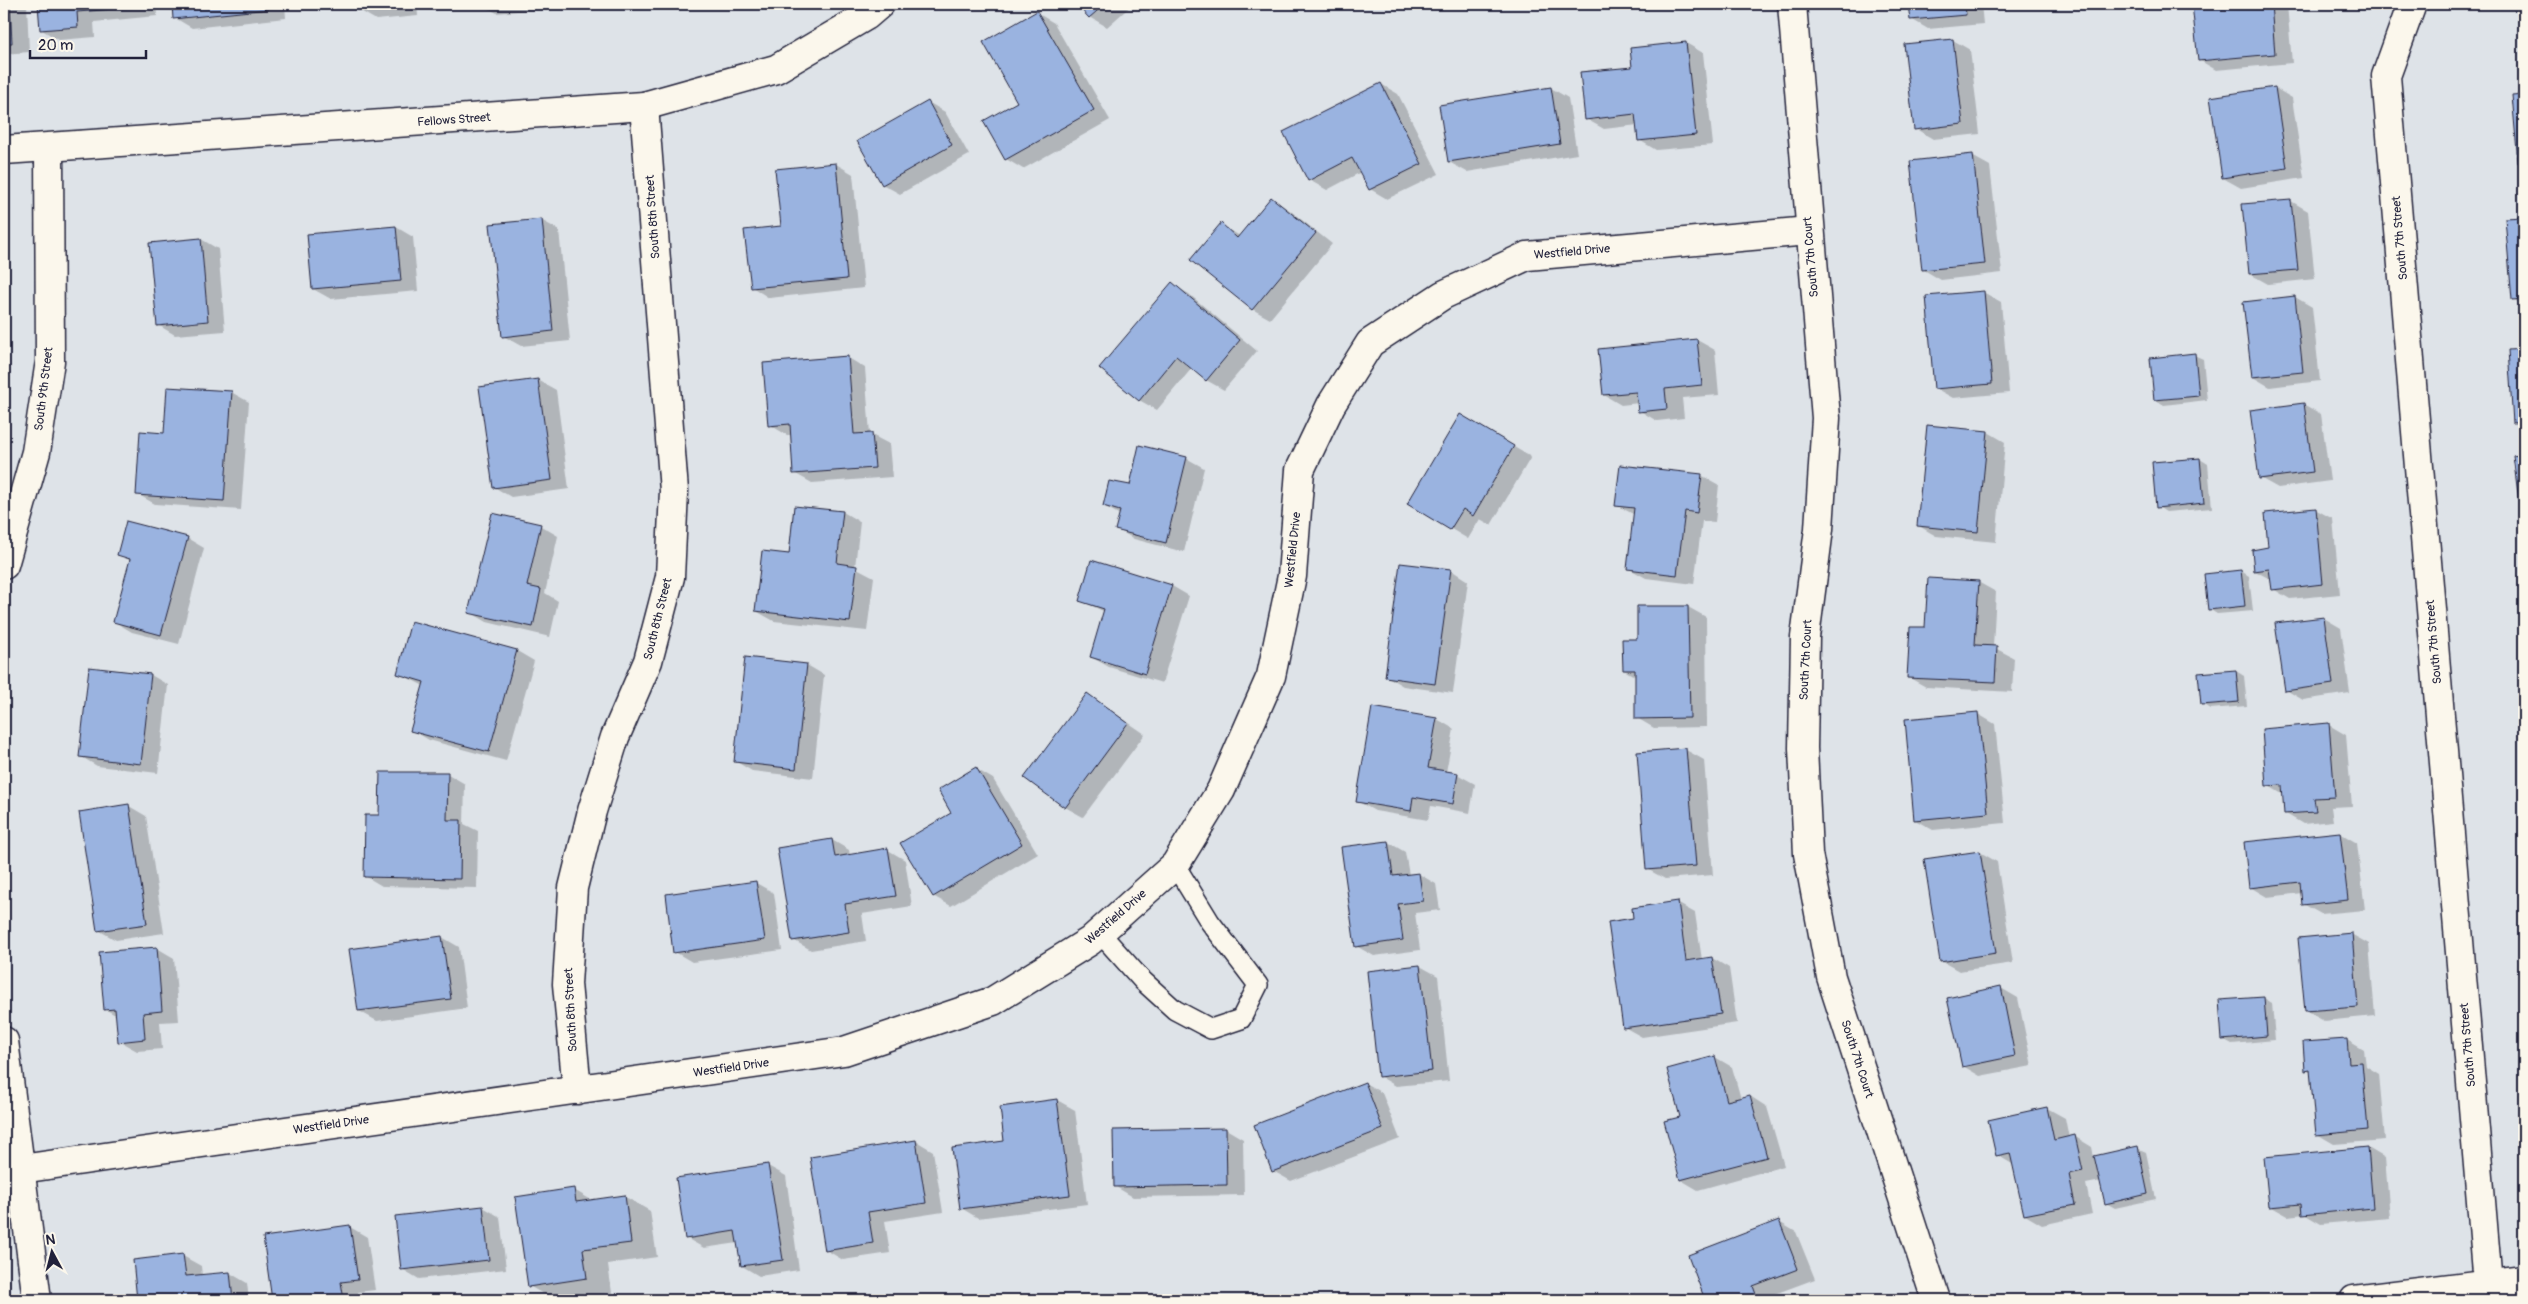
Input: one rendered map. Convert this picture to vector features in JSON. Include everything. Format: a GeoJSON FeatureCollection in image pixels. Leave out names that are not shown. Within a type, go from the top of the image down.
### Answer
{"type":"FeatureCollection","features":[{"type":"Feature","properties":{"kind":"street","name":"Fellows Street"},"geometry":{"type":"LineString","coordinates":[[4,150],[644,106],[776,69],[866,16],[880,4]]}},
{"type":"Feature","properties":{"kind":"street","name":"South 7th Court"},"geometry":{"type":"LineString","coordinates":[[1792,4],[1809,231],[1826,418],[1819,529],[1805,638],[1803,748],[1808,854],[1831,977],[1936,1300]]}},
{"type":"Feature","properties":{"kind":"street","name":"South 7th Street"},"geometry":{"type":"LineString","coordinates":[[2412,4],[2386,76],[2488,1284]]}},
{"type":"Feature","properties":{"kind":"street","name":"South 8th Street"},"geometry":{"type":"LineString","coordinates":[[577,1090],[567,984],[573,888],[592,810],[609,755],[648,661],[670,577],[674,491],[644,106]]}},
{"type":"Feature","properties":{"kind":"street","name":"South 9th Street"},"geometry":{"type":"LineString","coordinates":[[4,565],[36,452],[50,361],[49,148]]}},
{"type":"Feature","properties":{"kind":"street","name":"Westfield Drive"},"geometry":{"type":"LineString","coordinates":[[21,1169],[844,1051],[993,1001],[1090,941],[1175,865],[1221,790],[1271,676],[1292,576],[1300,470],[1331,405],[1370,343],[1444,295],[1527,256],[1809,231]]}},
{"type":"Feature","properties":{"kind":"street"},"geometry":{"type":"LineString","coordinates":[[4,1041],[37,1300]]}},
{"type":"Feature","properties":{"kind":"street"},"geometry":{"type":"LineString","coordinates":[[2354,1300],[2524,1279]]}},
{"type":"Feature","properties":{"kind":"lane"},"geometry":{"type":"LineString","coordinates":[[1100,933],[1142,980],[1175,1010],[1211,1029],[1241,1019],[1258,985],[1210,922],[1175,865]]}},
{"type":"Feature","properties":{"kind":"building"},"geometry":{"type":"Polygon","coordinates":[[[4,4],[10,4],[12,43],[4,43],[4,4]]]}},
{"type":"Feature","properties":{"kind":"building"},"geometry":{"type":"Polygon","coordinates":[[[38,4],[140,4],[140,7],[77,12],[78,27],[40,30],[38,4]]]}},
{"type":"Feature","properties":{"kind":"building"},"geometry":{"type":"Polygon","coordinates":[[[172,4],[269,4],[269,9],[173,19],[172,4]]]}},
{"type":"Feature","properties":{"kind":"building"},"geometry":{"type":"Polygon","coordinates":[[[357,4],[401,4],[401,6],[357,10],[357,4]]]}},
{"type":"Feature","properties":{"kind":"building"},"geometry":{"type":"Polygon","coordinates":[[[1076,4],[1105,4],[1089,18],[1076,4]]]}},
{"type":"Feature","properties":{"kind":"building"},"geometry":{"type":"Polygon","coordinates":[[[1908,4],[1965,4],[1966,15],[1910,20],[1908,4]]]}},
{"type":"Feature","properties":{"kind":"building"},"geometry":{"type":"Polygon","coordinates":[[[2192,4],[2271,4],[2275,54],[2198,61],[2192,4]]]}},
{"type":"Feature","properties":{"kind":"building"},"geometry":{"type":"Polygon","coordinates":[[[1037,11],[1094,110],[1005,160],[983,121],[1017,102],[983,42],[1037,11]]]}},
{"type":"Feature","properties":{"kind":"building"},"geometry":{"type":"Polygon","coordinates":[[[1953,39],[1963,124],[1914,130],[1904,44],[1953,39]]]}},
{"type":"Feature","properties":{"kind":"building"},"geometry":{"type":"Polygon","coordinates":[[[1686,42],[1696,135],[1638,141],[1635,114],[1585,120],[1580,72],[1632,67],[1630,48],[1686,42]]]}},
{"type":"Feature","properties":{"kind":"building"},"geometry":{"type":"Polygon","coordinates":[[[1381,83],[1422,164],[1369,190],[1352,158],[1308,181],[1283,132],[1381,83]]]}},
{"type":"Feature","properties":{"kind":"building"},"geometry":{"type":"Polygon","coordinates":[[[1551,87],[1560,144],[1448,162],[1439,105],[1551,87]]]}},
{"type":"Feature","properties":{"kind":"building"},"geometry":{"type":"Polygon","coordinates":[[[2275,87],[2287,168],[2222,178],[2210,97],[2275,87]]]}},
{"type":"Feature","properties":{"kind":"building"},"geometry":{"type":"Polygon","coordinates":[[[2524,94],[2524,163],[2518,163],[2512,95],[2524,94]]]}},
{"type":"Feature","properties":{"kind":"building"},"geometry":{"type":"Polygon","coordinates":[[[928,101],[952,145],[882,185],[857,141],[928,101]]]}},
{"type":"Feature","properties":{"kind":"building"},"geometry":{"type":"Polygon","coordinates":[[[1973,154],[1985,264],[1922,270],[1910,161],[1973,154]]]}},
{"type":"Feature","properties":{"kind":"building"},"geometry":{"type":"Polygon","coordinates":[[[836,163],[847,279],[751,288],[744,230],[781,226],[775,169],[836,163]]]}},
{"type":"Feature","properties":{"kind":"building"},"geometry":{"type":"Polygon","coordinates":[[[1271,197],[1316,233],[1252,310],[1190,260],[1221,223],[1237,238],[1271,197]]]}},
{"type":"Feature","properties":{"kind":"building"},"geometry":{"type":"Polygon","coordinates":[[[2291,200],[2298,270],[2249,274],[2242,204],[2291,200]]]}},
{"type":"Feature","properties":{"kind":"building"},"geometry":{"type":"Polygon","coordinates":[[[2524,217],[2524,299],[2512,300],[2505,218],[2524,217]]]}},
{"type":"Feature","properties":{"kind":"building"},"geometry":{"type":"Polygon","coordinates":[[[542,219],[553,331],[502,337],[490,224],[542,219]]]}},
{"type":"Feature","properties":{"kind":"building"},"geometry":{"type":"Polygon","coordinates":[[[396,226],[401,281],[312,289],[307,234],[396,226]]]}},
{"type":"Feature","properties":{"kind":"building"},"geometry":{"type":"Polygon","coordinates":[[[201,238],[208,321],[157,326],[149,243],[201,238]]]}},
{"type":"Feature","properties":{"kind":"building"},"geometry":{"type":"Polygon","coordinates":[[[1172,282],[1240,340],[1206,381],[1176,356],[1139,401],[1099,368],[1172,282]]]}},
{"type":"Feature","properties":{"kind":"building"},"geometry":{"type":"Polygon","coordinates":[[[1984,291],[1992,384],[1934,389],[1926,296],[1984,291]]]}},
{"type":"Feature","properties":{"kind":"building"},"geometry":{"type":"Polygon","coordinates":[[[2295,296],[2303,372],[2252,377],[2243,302],[2295,296]]]}},
{"type":"Feature","properties":{"kind":"building"},"geometry":{"type":"Polygon","coordinates":[[[1697,339],[1702,385],[1665,389],[1667,409],[1638,412],[1636,392],[1603,395],[1598,349],[1697,339]]]}},
{"type":"Feature","properties":{"kind":"building"},"geometry":{"type":"Polygon","coordinates":[[[2524,349],[2524,422],[2513,423],[2508,350],[2524,349]]]}},
{"type":"Feature","properties":{"kind":"building"},"geometry":{"type":"Polygon","coordinates":[[[2195,353],[2199,396],[2154,400],[2150,358],[2195,353]]]}},
{"type":"Feature","properties":{"kind":"building"},"geometry":{"type":"Polygon","coordinates":[[[848,356],[854,434],[872,433],[875,468],[793,474],[790,424],[768,426],[763,363],[848,356]]]}},
{"type":"Feature","properties":{"kind":"building"},"geometry":{"type":"Polygon","coordinates":[[[538,379],[552,480],[493,488],[479,387],[538,379]]]}},
{"type":"Feature","properties":{"kind":"building"},"geometry":{"type":"Polygon","coordinates":[[[167,387],[232,391],[224,501],[136,495],[140,431],[164,433],[167,387]]]}},
{"type":"Feature","properties":{"kind":"building"},"geometry":{"type":"Polygon","coordinates":[[[2304,403],[2313,472],[2259,479],[2250,410],[2304,403]]]}},
{"type":"Feature","properties":{"kind":"building"},"geometry":{"type":"Polygon","coordinates":[[[1460,414],[1514,446],[1473,516],[1463,509],[1450,530],[1407,504],[1460,414]]]}},
{"type":"Feature","properties":{"kind":"building"},"geometry":{"type":"Polygon","coordinates":[[[1927,425],[1988,431],[1978,532],[1917,526],[1927,425]]]}},
{"type":"Feature","properties":{"kind":"building"},"geometry":{"type":"Polygon","coordinates":[[[1139,445],[1187,457],[1166,543],[1115,530],[1120,511],[1103,506],[1109,481],[1130,485],[1139,445]]]}},
{"type":"Feature","properties":{"kind":"building"},"geometry":{"type":"Polygon","coordinates":[[[2524,454],[2524,540],[2513,456],[2524,454]]]}},
{"type":"Feature","properties":{"kind":"building"},"geometry":{"type":"Polygon","coordinates":[[[2200,458],[2204,503],[2156,508],[2152,462],[2200,458]]]}},
{"type":"Feature","properties":{"kind":"building"},"geometry":{"type":"Polygon","coordinates":[[[1620,465],[1702,474],[1697,513],[1685,511],[1677,575],[1627,569],[1634,508],[1615,506],[1620,465]]]}},
{"type":"Feature","properties":{"kind":"building"},"geometry":{"type":"Polygon","coordinates":[[[794,506],[843,511],[837,563],[857,566],[850,622],[755,611],[762,551],[789,554],[794,506]]]}},
{"type":"Feature","properties":{"kind":"building"},"geometry":{"type":"Polygon","coordinates":[[[2316,508],[2323,584],[2272,590],[2269,569],[2254,571],[2252,550],[2268,547],[2265,513],[2316,508]]]}},
{"type":"Feature","properties":{"kind":"building"},"geometry":{"type":"Polygon","coordinates":[[[492,513],[541,524],[527,586],[541,589],[533,627],[468,613],[492,513]]]}},
{"type":"Feature","properties":{"kind":"building"},"geometry":{"type":"Polygon","coordinates":[[[126,521],[188,537],[161,635],[113,622],[130,559],[117,555],[126,521]]]}},
{"type":"Feature","properties":{"kind":"building"},"geometry":{"type":"Polygon","coordinates":[[[1091,560],[1172,585],[1145,674],[1090,657],[1104,609],[1079,601],[1091,560]]]}},
{"type":"Feature","properties":{"kind":"building"},"geometry":{"type":"Polygon","coordinates":[[[1400,563],[1451,569],[1435,684],[1385,677],[1400,563]]]}},
{"type":"Feature","properties":{"kind":"building"},"geometry":{"type":"Polygon","coordinates":[[[2241,570],[2245,606],[2208,610],[2204,574],[2241,570]]]}},
{"type":"Feature","properties":{"kind":"building"},"geometry":{"type":"Polygon","coordinates":[[[1928,578],[1979,581],[1975,645],[1997,646],[1995,682],[1907,678],[1910,627],[1925,627],[1928,578]]]}},
{"type":"Feature","properties":{"kind":"building"},"geometry":{"type":"Polygon","coordinates":[[[1637,606],[1688,606],[1690,718],[1635,719],[1635,670],[1623,670],[1622,639],[1637,639],[1637,606]]]}},
{"type":"Feature","properties":{"kind":"building"},"geometry":{"type":"Polygon","coordinates":[[[2324,617],[2333,684],[2285,691],[2275,623],[2324,617]]]}},
{"type":"Feature","properties":{"kind":"building"},"geometry":{"type":"Polygon","coordinates":[[[411,621],[517,650],[489,752],[410,731],[424,682],[397,674],[411,621]]]}},
{"type":"Feature","properties":{"kind":"building"},"geometry":{"type":"Polygon","coordinates":[[[745,657],[807,664],[796,769],[734,762],[745,657]]]}},
{"type":"Feature","properties":{"kind":"building"},"geometry":{"type":"Polygon","coordinates":[[[89,667],[151,674],[141,764],[79,757],[89,667]]]}},
{"type":"Feature","properties":{"kind":"building"},"geometry":{"type":"Polygon","coordinates":[[[2236,670],[2239,702],[2201,705],[2198,673],[2236,670]]]}},
{"type":"Feature","properties":{"kind":"building"},"geometry":{"type":"Polygon","coordinates":[[[1087,693],[1128,723],[1065,808],[1024,778],[1087,693]]]}},
{"type":"Feature","properties":{"kind":"building"},"geometry":{"type":"Polygon","coordinates":[[[1372,707],[1437,718],[1428,768],[1458,773],[1453,804],[1413,797],[1411,811],[1356,802],[1372,707]]]}},
{"type":"Feature","properties":{"kind":"building"},"geometry":{"type":"Polygon","coordinates":[[[1978,712],[1988,813],[1914,820],[1905,719],[1978,712]]]}},
{"type":"Feature","properties":{"kind":"building"},"geometry":{"type":"Polygon","coordinates":[[[2329,723],[2335,797],[2314,798],[2316,812],[2284,814],[2282,785],[2266,786],[2262,729],[2329,723]]]}},
{"type":"Feature","properties":{"kind":"building"},"geometry":{"type":"Polygon","coordinates":[[[1686,748],[1696,866],[1646,870],[1637,752],[1686,748]]]}},
{"type":"Feature","properties":{"kind":"building"},"geometry":{"type":"Polygon","coordinates":[[[976,767],[1022,844],[933,897],[900,843],[951,813],[938,790],[976,767]]]}},
{"type":"Feature","properties":{"kind":"building"},"geometry":{"type":"Polygon","coordinates":[[[380,772],[448,772],[447,820],[461,820],[460,879],[364,877],[365,815],[379,815],[380,772]]]}},
{"type":"Feature","properties":{"kind":"building"},"geometry":{"type":"Polygon","coordinates":[[[129,804],[147,924],[97,931],[79,812],[129,804]]]}},
{"type":"Feature","properties":{"kind":"building"},"geometry":{"type":"Polygon","coordinates":[[[2340,832],[2348,900],[2302,905],[2300,882],[2249,888],[2244,842],[2340,832]]]}},
{"type":"Feature","properties":{"kind":"building"},"geometry":{"type":"Polygon","coordinates":[[[832,839],[835,857],[888,848],[896,896],[845,904],[849,932],[792,941],[777,848],[832,839]]]}},
{"type":"Feature","properties":{"kind":"building"},"geometry":{"type":"Polygon","coordinates":[[[1388,841],[1393,876],[1419,873],[1423,901],[1398,904],[1403,940],[1355,947],[1341,847],[1388,841]]]}},
{"type":"Feature","properties":{"kind":"building"},"geometry":{"type":"Polygon","coordinates":[[[1980,851],[1996,953],[1940,962],[1924,859],[1980,851]]]}},
{"type":"Feature","properties":{"kind":"building"},"geometry":{"type":"Polygon","coordinates":[[[756,881],[765,940],[673,953],[666,894],[756,881]]]}},
{"type":"Feature","properties":{"kind":"building"},"geometry":{"type":"Polygon","coordinates":[[[1678,901],[1686,961],[1712,957],[1721,1014],[1623,1028],[1608,922],[1633,918],[1632,908],[1678,901]]]}},
{"type":"Feature","properties":{"kind":"building"},"geometry":{"type":"Polygon","coordinates":[[[2352,933],[2358,1007],[2305,1011],[2298,938],[2352,933]]]}},
{"type":"Feature","properties":{"kind":"building"},"geometry":{"type":"Polygon","coordinates":[[[442,936],[451,999],[358,1011],[349,949],[442,936]]]}},
{"type":"Feature","properties":{"kind":"building"},"geometry":{"type":"Polygon","coordinates":[[[157,947],[162,1011],[143,1013],[145,1039],[118,1042],[115,1009],[104,1010],[99,952],[157,947]]]}},
{"type":"Feature","properties":{"kind":"building"},"geometry":{"type":"Polygon","coordinates":[[[1420,965],[1432,1071],[1378,1077],[1367,971],[1420,965]]]}},
{"type":"Feature","properties":{"kind":"building"},"geometry":{"type":"Polygon","coordinates":[[[2001,986],[2015,1056],[1962,1067],[1947,998],[2001,986]]]}},
{"type":"Feature","properties":{"kind":"building"},"geometry":{"type":"Polygon","coordinates":[[[2264,997],[2267,1036],[2222,1040],[2219,1000],[2264,997]]]}},
{"type":"Feature","properties":{"kind":"building"},"geometry":{"type":"Polygon","coordinates":[[[2347,1039],[2349,1063],[2362,1062],[2368,1130],[2316,1135],[2310,1070],[2305,1071],[2303,1042],[2347,1039]]]}},
{"type":"Feature","properties":{"kind":"building"},"geometry":{"type":"Polygon","coordinates":[[[1715,1056],[1727,1101],[1750,1095],[1767,1157],[1680,1180],[1664,1121],[1680,1117],[1667,1069],[1715,1056]]]}},
{"type":"Feature","properties":{"kind":"building"},"geometry":{"type":"Polygon","coordinates":[[[1365,1082],[1383,1129],[1272,1172],[1254,1125],[1365,1082]]]}},
{"type":"Feature","properties":{"kind":"building"},"geometry":{"type":"Polygon","coordinates":[[[1057,1099],[1070,1195],[960,1209],[952,1148],[1004,1141],[1000,1107],[1057,1099]]]}},
{"type":"Feature","properties":{"kind":"building"},"geometry":{"type":"Polygon","coordinates":[[[2047,1107],[2054,1140],[2075,1135],[2083,1171],[2069,1174],[2075,1205],[2024,1215],[2010,1153],[1996,1156],[1988,1120],[2047,1107]]]}},
{"type":"Feature","properties":{"kind":"building"},"geometry":{"type":"Polygon","coordinates":[[[1226,1128],[1227,1185],[1114,1187],[1113,1130],[1226,1128]]]}},
{"type":"Feature","properties":{"kind":"building"},"geometry":{"type":"Polygon","coordinates":[[[916,1140],[926,1203],[868,1212],[873,1243],[825,1251],[810,1157],[916,1140]]]}},
{"type":"Feature","properties":{"kind":"building"},"geometry":{"type":"Polygon","coordinates":[[[2138,1146],[2148,1194],[2105,1204],[2094,1156],[2138,1146]]]}},
{"type":"Feature","properties":{"kind":"building"},"geometry":{"type":"Polygon","coordinates":[[[2368,1147],[2373,1208],[2302,1215],[2301,1204],[2269,1207],[2264,1157],[2368,1147]]]}},
{"type":"Feature","properties":{"kind":"building"},"geometry":{"type":"Polygon","coordinates":[[[768,1164],[783,1260],[741,1266],[735,1231],[685,1239],[676,1178],[768,1164]]]}},
{"type":"Feature","properties":{"kind":"building"},"geometry":{"type":"Polygon","coordinates":[[[574,1188],[576,1202],[625,1195],[631,1243],[583,1249],[587,1278],[528,1287],[515,1197],[574,1188]]]}},
{"type":"Feature","properties":{"kind":"building"},"geometry":{"type":"Polygon","coordinates":[[[483,1206],[489,1260],[401,1270],[395,1216],[483,1206]]]}},
{"type":"Feature","properties":{"kind":"building"},"geometry":{"type":"Polygon","coordinates":[[[1779,1220],[1798,1269],[1753,1286],[1758,1300],[1705,1300],[1688,1255],[1779,1220]]]}},
{"type":"Feature","properties":{"kind":"building"},"geometry":{"type":"Polygon","coordinates":[[[350,1225],[358,1280],[341,1282],[344,1300],[272,1300],[263,1237],[350,1225]]]}},
{"type":"Feature","properties":{"kind":"building"},"geometry":{"type":"Polygon","coordinates":[[[183,1254],[186,1276],[230,1272],[233,1300],[137,1300],[133,1260],[183,1254]]]}}]}
